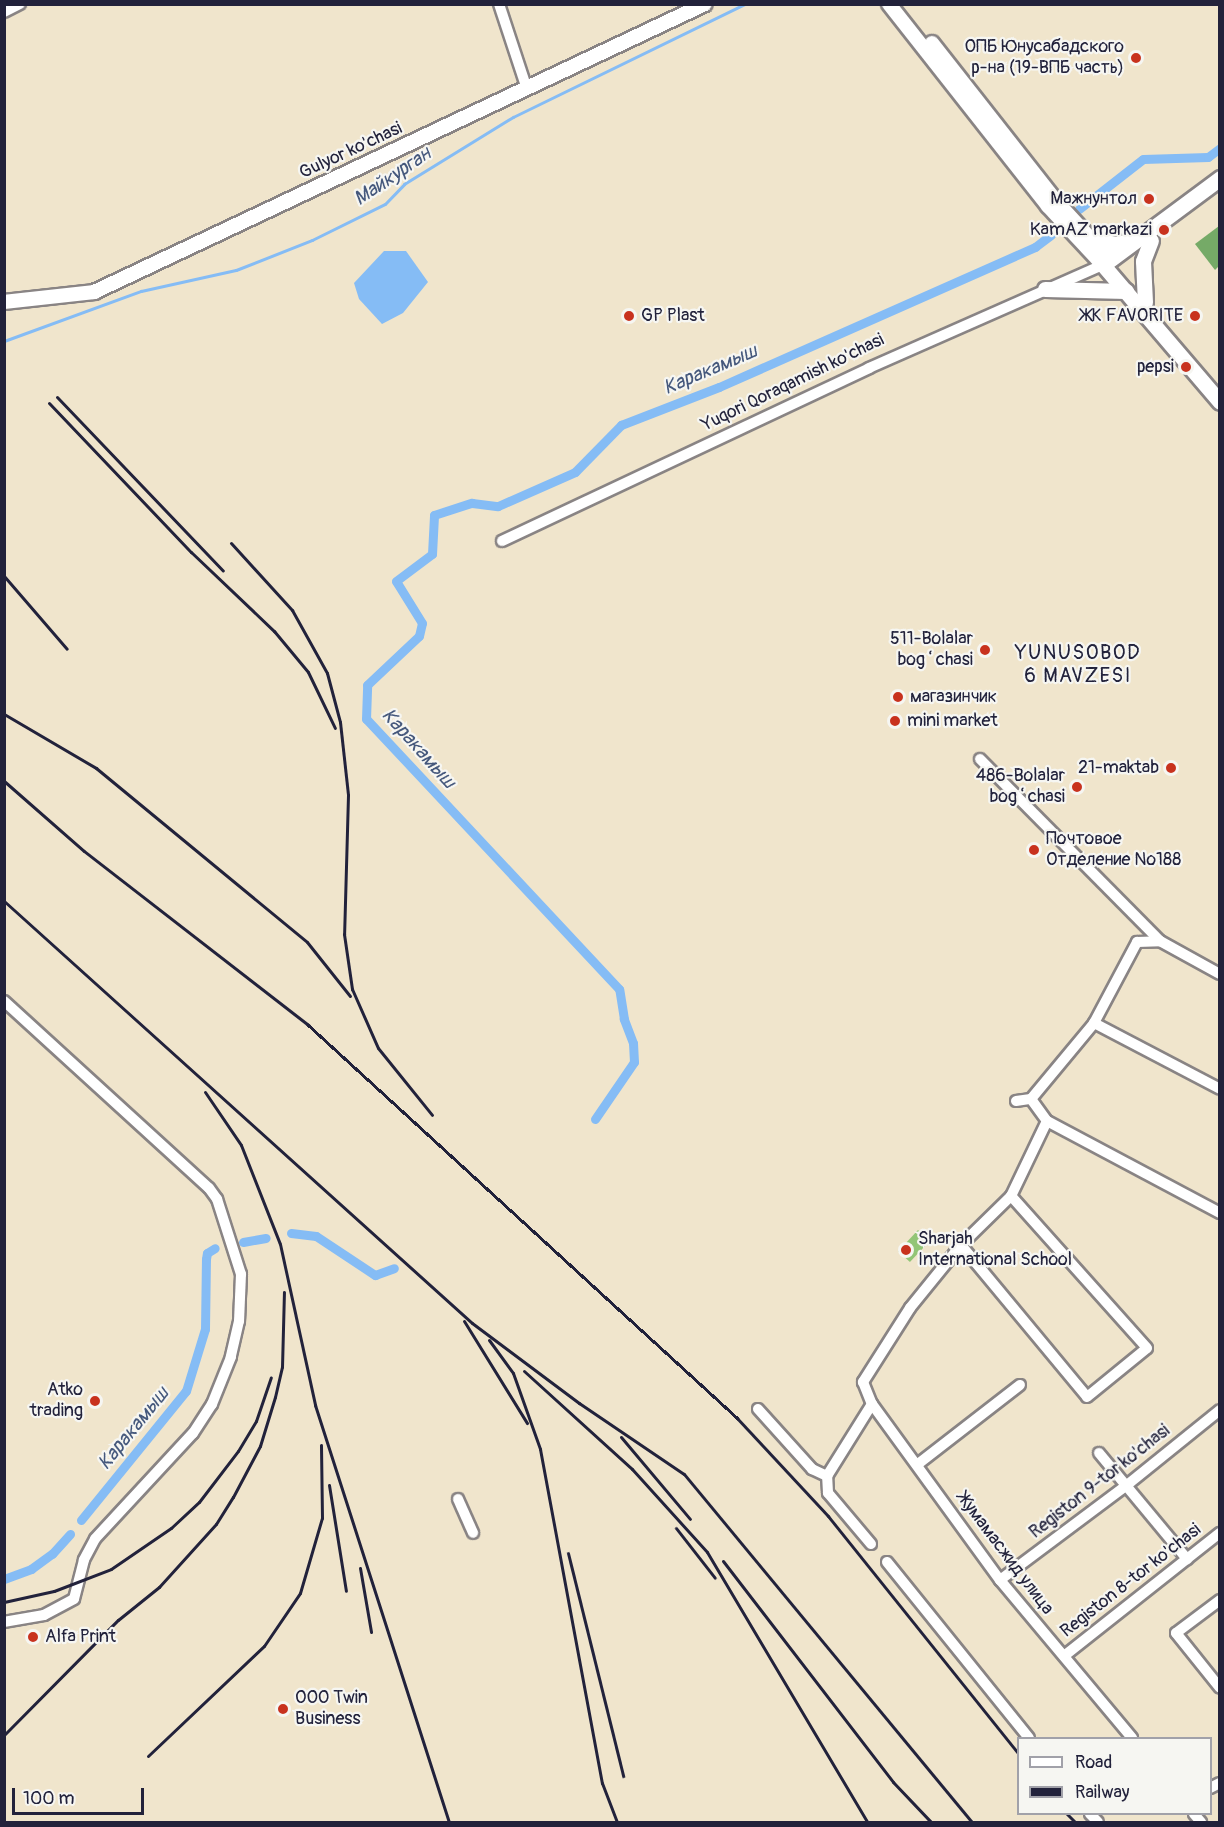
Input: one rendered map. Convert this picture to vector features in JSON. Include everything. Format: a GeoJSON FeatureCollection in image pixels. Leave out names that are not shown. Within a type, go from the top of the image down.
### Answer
{"type":"FeatureCollection","features":[{"type":"Feature","properties":{"kind":"main road","name":"Yuqori Qoraqamish ko'chasi"},"geometry":{"type":"LineString","coordinates":[[1149,237],[1220,178]]}},
{"type":"Feature","properties":{"kind":"main road","name":"Yuqori Qoraqamish ko'chasi"},"geometry":{"type":"LineString","coordinates":[[1110,264],[1220,187]]}},
{"type":"Feature","properties":{"kind":"main road"},"geometry":{"type":"LineString","coordinates":[[1084,237],[1115,244],[1149,237],[1143,261],[1145,302]]}},
{"type":"Feature","properties":{"kind":"main road"},"geometry":{"type":"LineString","coordinates":[[1110,264],[1126,291],[1220,402]]}},
{"type":"Feature","properties":{"kind":"main road"},"geometry":{"type":"LineString","coordinates":[[1110,264],[1145,302],[1155,324]]}},
{"type":"Feature","properties":{"kind":"main road"},"geometry":{"type":"LineString","coordinates":[[1045,289],[1126,291]]}},
{"type":"Feature","properties":{"kind":"street"},"geometry":{"type":"LineString","coordinates":[[4,12],[20,4]]}},
{"type":"Feature","properties":{"kind":"street"},"geometry":{"type":"LineString","coordinates":[[499,4],[527,89]]}},
{"type":"Feature","properties":{"kind":"street","name":"Gulyor ko'chasi"},"geometry":{"type":"LineString","coordinates":[[4,302],[94,292],[705,4]]}},
{"type":"Feature","properties":{"kind":"street"},"geometry":{"type":"LineString","coordinates":[[889,4],[1052,204],[1110,264]]}},
{"type":"Feature","properties":{"kind":"street"},"geometry":{"type":"LineString","coordinates":[[900,4],[1052,204]]}},
{"type":"Feature","properties":{"kind":"street","name":"Yuqori Qoraqamish ko'chasi"},"geometry":{"type":"LineString","coordinates":[[502,542],[1045,289],[1110,264]]}},
{"type":"Feature","properties":{"kind":"street"},"geometry":{"type":"LineString","coordinates":[[980,759],[1160,941],[1220,974]]}},
{"type":"Feature","properties":{"kind":"street"},"geometry":{"type":"LineString","coordinates":[[1016,1101],[1031,1100],[1094,1023],[1137,942],[1160,941]]}},
{"type":"Feature","properties":{"kind":"street"},"geometry":{"type":"LineString","coordinates":[[4,1001],[209,1188],[217,1199],[241,1274],[238,1321],[231,1357],[212,1404],[193,1433],[95,1539],[84,1560],[74,1599],[44,1615],[4,1622]]}},
{"type":"Feature","properties":{"kind":"street"},"geometry":{"type":"LineString","coordinates":[[1094,1023],[1220,1089]]}},
{"type":"Feature","properties":{"kind":"street"},"geometry":{"type":"LineString","coordinates":[[1031,1100],[1047,1120],[1220,1213]]}},
{"type":"Feature","properties":{"kind":"street"},"geometry":{"type":"LineString","coordinates":[[1011,1196],[1147,1348],[1088,1397],[961,1245],[1011,1196],[1047,1120]]}},
{"type":"Feature","properties":{"kind":"street","name":"Жумамасжид улица"},"geometry":{"type":"LineString","coordinates":[[961,1245],[910,1308],[863,1381],[872,1404],[918,1464],[1000,1580],[1131,1737]]}},
{"type":"Feature","properties":{"kind":"street"},"geometry":{"type":"LineString","coordinates":[[918,1464],[1020,1385]]}},
{"type":"Feature","properties":{"kind":"street"},"geometry":{"type":"LineString","coordinates":[[871,1544],[828,1494],[827,1476],[872,1404]]}},
{"type":"Feature","properties":{"kind":"street"},"geometry":{"type":"LineString","coordinates":[[758,1409],[812,1469],[827,1476]]}},
{"type":"Feature","properties":{"kind":"street","name":"Registon 9-tor ko'chasi"},"geometry":{"type":"LineString","coordinates":[[1000,1580],[1127,1485],[1220,1410]]}},
{"type":"Feature","properties":{"kind":"street"},"geometry":{"type":"LineString","coordinates":[[1099,1453],[1187,1559]]}},
{"type":"Feature","properties":{"kind":"street"},"geometry":{"type":"LineString","coordinates":[[458,1500],[472,1533]]}},
{"type":"Feature","properties":{"kind":"street","name":"Registon 8-tor ko'chasi"},"geometry":{"type":"LineString","coordinates":[[1064,1656],[1220,1533]]}},
{"type":"Feature","properties":{"kind":"street"},"geometry":{"type":"LineString","coordinates":[[887,1562],[1028,1737]]}},
{"type":"Feature","properties":{"kind":"street"},"geometry":{"type":"LineString","coordinates":[[1220,1600],[1176,1632],[1220,1688]]}},
{"type":"Feature","properties":{"kind":"green space"},"geometry":{"type":"Polygon","coordinates":[[[1219,226],[1219,266],[1215,270],[1195,244],[1219,226]]]}},
{"type":"Feature","properties":{"kind":"green space"},"geometry":{"type":"Polygon","coordinates":[[[918,1230],[930,1241],[910,1262],[898,1251],[918,1230]]]}},
{"type":"Feature","properties":{"kind":"water"},"geometry":{"type":"Polygon","coordinates":[[[384,251],[406,251],[428,282],[403,313],[382,324],[359,299],[354,283],[384,251]]]}},
{"type":"Feature","properties":{"kind":"waterway","name":"Майкурган"},"geometry":{"type":"LineString","coordinates":[[4,341],[141,291],[236,270],[312,240],[385,204],[404,184],[513,117],[745,4]]}},
{"type":"Feature","properties":{"kind":"waterway","name":"Каракамыш"},"geometry":{"type":"LineString","coordinates":[[1079,209],[1143,159],[1208,157],[1220,148]]}},
{"type":"Feature","properties":{"kind":"waterway","name":"Каракамыш"},"geometry":{"type":"LineString","coordinates":[[595,1119],[634,1062],[633,1043],[624,1019],[619,989],[366,719],[367,685],[419,636],[422,623],[396,581],[432,554],[434,515],[472,503],[498,506],[575,472],[621,425],[719,387],[1035,247],[1051,235]]}},
{"type":"Feature","properties":{"kind":"waterway","name":"Каракамыш"},"geometry":{"type":"LineString","coordinates":[[291,1233],[316,1236],[375,1275],[394,1268]]}},
{"type":"Feature","properties":{"kind":"waterway","name":"Каракамыш"},"geometry":{"type":"LineString","coordinates":[[243,1242],[266,1238]]}},
{"type":"Feature","properties":{"kind":"waterway","name":"Каракамыш"},"geometry":{"type":"LineString","coordinates":[[81,1520],[186,1391],[205,1329],[207,1253],[215,1248]]}},
{"type":"Feature","properties":{"kind":"waterway","name":"Каракамыш"},"geometry":{"type":"LineString","coordinates":[[4,1579],[31,1569],[52,1554],[70,1534]]}},
{"type":"Feature","properties":{"kind":"railway"},"geometry":{"type":"LineString","coordinates":[[57,397],[223,571]]}},
{"type":"Feature","properties":{"kind":"railway"},"geometry":{"type":"LineString","coordinates":[[49,403],[191,552],[274,631],[308,672],[335,728]]}},
{"type":"Feature","properties":{"kind":"railway"},"geometry":{"type":"LineString","coordinates":[[231,543],[292,610],[327,673],[340,722],[348,795],[344,934],[352,989],[378,1048],[432,1115]]}},
{"type":"Feature","properties":{"kind":"railway"},"geometry":{"type":"LineString","coordinates":[[4,576],[67,649]]}},
{"type":"Feature","properties":{"kind":"railway"},"geometry":{"type":"LineString","coordinates":[[4,714],[96,768],[307,942],[350,996]]}},
{"type":"Feature","properties":{"kind":"railway"},"geometry":{"type":"LineString","coordinates":[[4,781],[84,851],[308,1025],[737,1418],[828,1516],[1017,1752]]}},
{"type":"Feature","properties":{"kind":"railway"},"geometry":{"type":"LineString","coordinates":[[4,901],[472,1323],[579,1403],[684,1474],[972,1822]]}},
{"type":"Feature","properties":{"kind":"railway"},"geometry":{"type":"LineString","coordinates":[[205,1092],[241,1145],[280,1244],[315,1405],[449,1822]]}},
{"type":"Feature","properties":{"kind":"railway"},"geometry":{"type":"LineString","coordinates":[[4,1735],[118,1620],[159,1587],[216,1524],[260,1446],[275,1397],[282,1367],[284,1292]]}},
{"type":"Feature","properties":{"kind":"railway"},"geometry":{"type":"LineString","coordinates":[[464,1321],[527,1423]]}},
{"type":"Feature","properties":{"kind":"railway"},"geometry":{"type":"LineString","coordinates":[[489,1340],[513,1373],[540,1449],[602,1783],[617,1822]]}},
{"type":"Feature","properties":{"kind":"railway"},"geometry":{"type":"LineString","coordinates":[[524,1371],[632,1469],[707,1552],[867,1822]]}},
{"type":"Feature","properties":{"kind":"railway"},"geometry":{"type":"LineString","coordinates":[[4,1602],[54,1591],[111,1569],[171,1528],[199,1502],[238,1451],[256,1421],[271,1377]]}},
{"type":"Feature","properties":{"kind":"railway"},"geometry":{"type":"LineString","coordinates":[[621,1437],[690,1519]]}},
{"type":"Feature","properties":{"kind":"railway"},"geometry":{"type":"LineString","coordinates":[[148,1756],[264,1646],[300,1593],[322,1518],[321,1445]]}},
{"type":"Feature","properties":{"kind":"railway"},"geometry":{"type":"LineString","coordinates":[[329,1485],[346,1591]]}},
{"type":"Feature","properties":{"kind":"railway"},"geometry":{"type":"LineString","coordinates":[[676,1528],[715,1578]]}},
{"type":"Feature","properties":{"kind":"railway"},"geometry":{"type":"LineString","coordinates":[[568,1553],[623,1776]]}},
{"type":"Feature","properties":{"kind":"railway"},"geometry":{"type":"LineString","coordinates":[[723,1561],[893,1782],[931,1822]]}},
{"type":"Feature","properties":{"kind":"railway"},"geometry":{"type":"LineString","coordinates":[[360,1568],[371,1632]]}},
{"type":"Feature","properties":{"kind":"railway"},"geometry":{"type":"LineString","coordinates":[[1068,1815],[1075,1822]]}},
{"type":"Feature","properties":{"kind":"place","name":"ОПБ Юнусабадского р-на (19-ВПБ часть)"},"geometry":{"type":"Point","coordinates":[1136,58]}},
{"type":"Feature","properties":{"kind":"place","name":"Мажнунтол"},"geometry":{"type":"Point","coordinates":[1149,199]}},
{"type":"Feature","properties":{"kind":"place","name":"KamAZ markazi"},"geometry":{"type":"Point","coordinates":[1164,230]}},
{"type":"Feature","properties":{"kind":"place","name":"GP Plast"},"geometry":{"type":"Point","coordinates":[629,316]}},
{"type":"Feature","properties":{"kind":"place","name":"ЖК FAVORITE"},"geometry":{"type":"Point","coordinates":[1195,316]}},
{"type":"Feature","properties":{"kind":"place","name":"pepsi"},"geometry":{"type":"Point","coordinates":[1186,367]}},
{"type":"Feature","properties":{"kind":"place","name":"511-Bolalar bogʻchasi"},"geometry":{"type":"Point","coordinates":[985,650]}},
{"type":"Feature","properties":{"kind":"place","name":"магазинчик"},"geometry":{"type":"Point","coordinates":[898,697]}},
{"type":"Feature","properties":{"kind":"place","name":"mini market"},"geometry":{"type":"Point","coordinates":[895,721]}},
{"type":"Feature","properties":{"kind":"place","name":"21-maktab"},"geometry":{"type":"Point","coordinates":[1171,768]}},
{"type":"Feature","properties":{"kind":"place","name":"486-Bolalar bogʻchasi"},"geometry":{"type":"Point","coordinates":[1077,787]}},
{"type":"Feature","properties":{"kind":"place","name":"Почтовое Отделение №188"},"geometry":{"type":"Point","coordinates":[1034,850]}},
{"type":"Feature","properties":{"kind":"place","name":"Sharjah International School"},"geometry":{"type":"Point","coordinates":[906,1250]}},
{"type":"Feature","properties":{"kind":"place","name":"Atko trading"},"geometry":{"type":"Point","coordinates":[95,1401]}},
{"type":"Feature","properties":{"kind":"place","name":"Alfa Print"},"geometry":{"type":"Point","coordinates":[33,1637]}},
{"type":"Feature","properties":{"kind":"place","name":"ООО Twin Business"},"geometry":{"type":"Point","coordinates":[283,1709]}},
{"type":"Feature","properties":{"kind":"district","name":"YUNUSOBOD 6 MAVZESI"},"geometry":{"type":"Point","coordinates":[1078,664]}}]}
